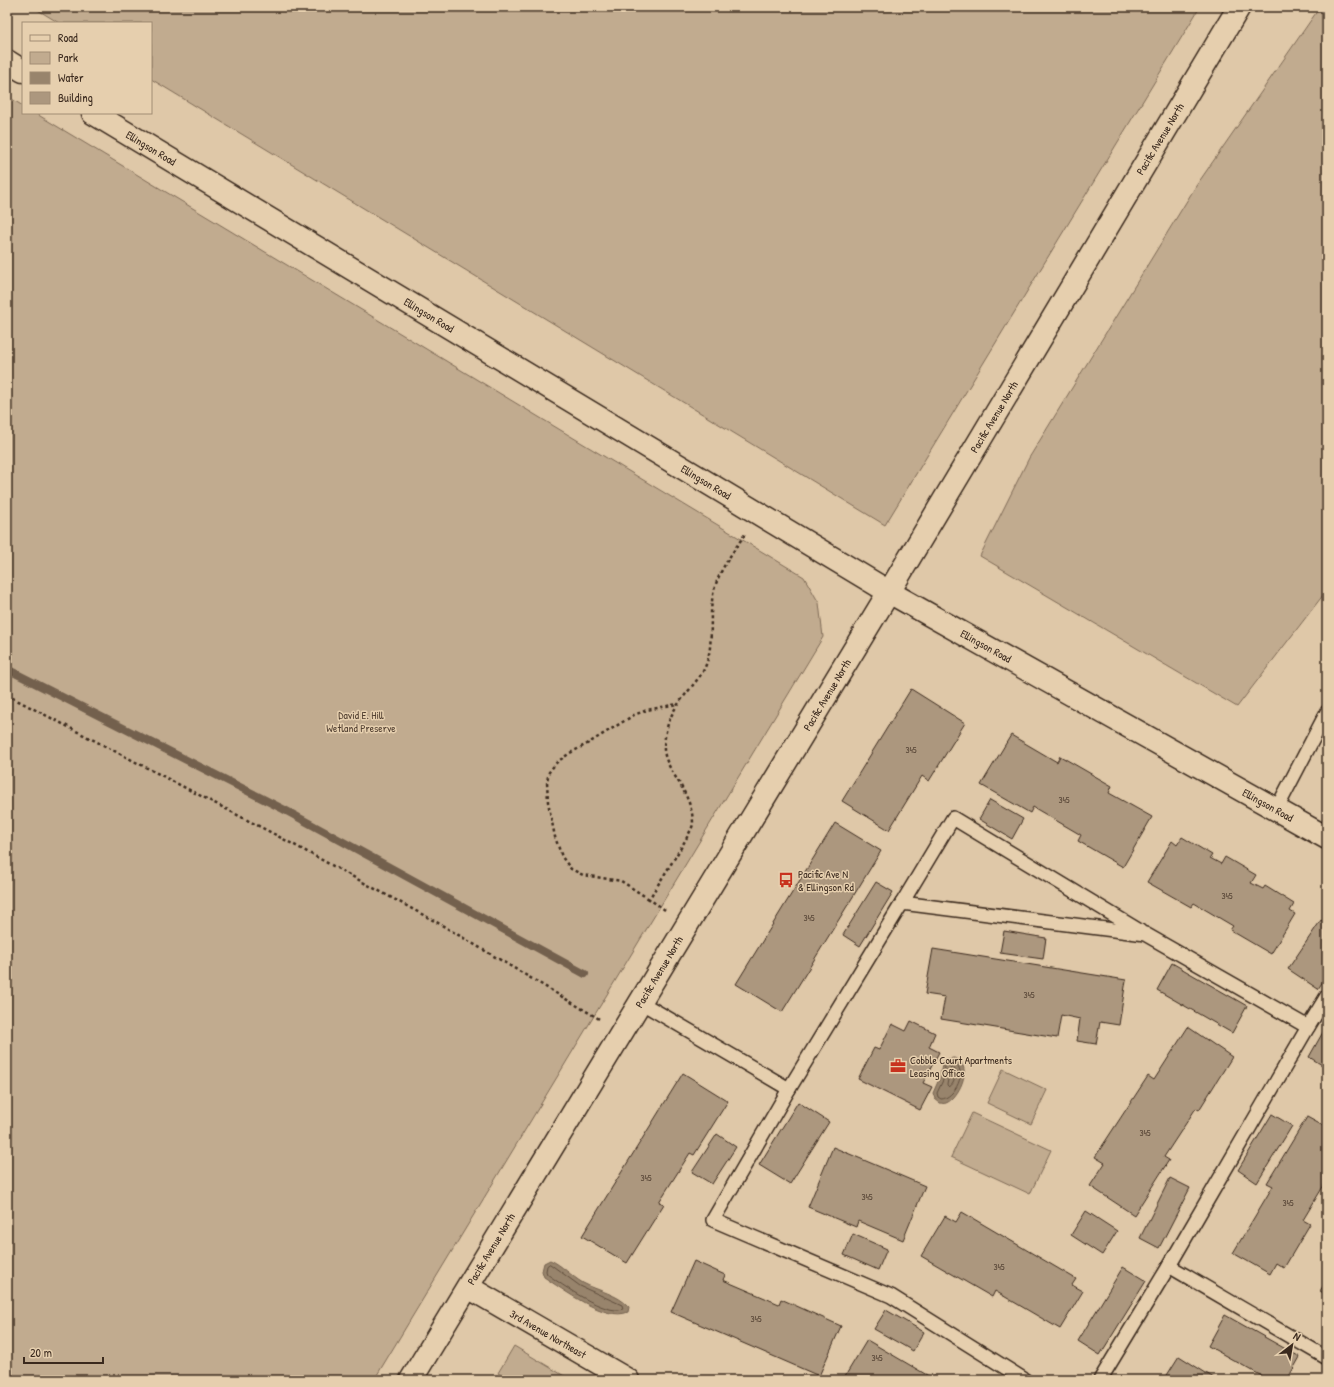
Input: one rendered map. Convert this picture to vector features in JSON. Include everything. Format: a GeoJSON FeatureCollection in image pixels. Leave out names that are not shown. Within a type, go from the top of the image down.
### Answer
{"type":"FeatureCollection","features":[{"type":"Feature","properties":{"kind":"street","name":"Pacific Avenue North"},"geometry":{"type":"LineString","coordinates":[[411,1380],[890,592],[1239,7]]}},
{"type":"Feature","properties":{"kind":"street"},"geometry":{"type":"LineString","coordinates":[[7,61],[22,70]]}},
{"type":"Feature","properties":{"kind":"street","name":"Ellingson Road"},"geometry":{"type":"LineString","coordinates":[[95,114],[890,592],[1327,838]]}},
{"type":"Feature","properties":{"kind":"street","name":"3rd Avenue Northeast"},"geometry":{"type":"LineString","coordinates":[[468,1287],[628,1380]]}},
{"type":"Feature","properties":{"kind":"lane"},"geometry":{"type":"LineString","coordinates":[[1276,810],[1327,712]]}},
{"type":"Feature","properties":{"kind":"lane"},"geometry":{"type":"LineString","coordinates":[[1025,1380],[891,1296],[713,1220],[789,1089],[953,818],[1145,934],[1308,1027]]}},
{"type":"Feature","properties":{"kind":"lane"},"geometry":{"type":"LineString","coordinates":[[902,903],[1145,934]]}},
{"type":"Feature","properties":{"kind":"lane"},"geometry":{"type":"LineString","coordinates":[[1100,1380],[1169,1266],[1327,996]]}},
{"type":"Feature","properties":{"kind":"lane"},"geometry":{"type":"LineString","coordinates":[[640,1002],[789,1089]]}},
{"type":"Feature","properties":{"kind":"lane"},"geometry":{"type":"LineString","coordinates":[[1169,1266],[1327,1358]]}},
{"type":"Feature","properties":{"kind":"path"},"geometry":{"type":"LineString","coordinates":[[649,899],[693,826],[690,802],[668,762],[664,748],[667,726],[671,714],[677,704],[699,678],[705,668],[709,656],[712,602],[715,585],[722,568],[746,533]]}},
{"type":"Feature","properties":{"kind":"path"},"geometry":{"type":"LineString","coordinates":[[7,695],[274,834],[426,916],[622,1032]]}},
{"type":"Feature","properties":{"kind":"path"},"geometry":{"type":"LineString","coordinates":[[665,910],[621,882],[583,875],[572,869],[562,857],[555,837],[548,802],[547,781],[549,772],[557,762],[570,752],[587,744],[634,715],[647,710],[677,704]]}},
{"type":"Feature","properties":{"kind":"green space"},"geometry":{"type":"Polygon","coordinates":[[[33,7],[1200,7],[885,525],[152,80],[152,22],[57,22],[33,7]]]}},
{"type":"Feature","properties":{"kind":"green space"},"geometry":{"type":"Polygon","coordinates":[[[1320,7],[1327,7],[1327,590],[1237,707],[980,556],[1029,458],[1196,186],[1320,7]]]}},
{"type":"Feature","properties":{"kind":"green space","name":"David E. Hill Wetland Preserve"},"geometry":{"type":"Polygon","coordinates":[[[7,96],[22,105],[22,114],[37,114],[804,577],[819,603],[823,637],[374,1380],[7,1380],[7,96]]]}},
{"type":"Feature","properties":{"kind":"green space"},"geometry":{"type":"Polygon","coordinates":[[[1003,1069],[1047,1090],[1031,1124],[987,1103],[1003,1069]]]}},
{"type":"Feature","properties":{"kind":"green space"},"geometry":{"type":"Polygon","coordinates":[[[972,1113],[1051,1150],[1030,1194],[951,1157],[972,1113]]]}},
{"type":"Feature","properties":{"kind":"green space"},"geometry":{"type":"Polygon","coordinates":[[[514,1346],[571,1380],[509,1380],[498,1373],[514,1346]]]}},
{"type":"Feature","properties":{"kind":"water"},"geometry":{"type":"Polygon","coordinates":[[[954,1058],[963,1066],[963,1081],[958,1092],[950,1101],[940,1103],[935,1099],[933,1093],[940,1077],[942,1063],[947,1059],[954,1058]]]}},
{"type":"Feature","properties":{"kind":"water"},"geometry":{"type":"Polygon","coordinates":[[[550,1260],[583,1283],[619,1299],[629,1307],[628,1312],[619,1314],[608,1312],[584,1303],[544,1277],[542,1271],[544,1263],[550,1260]]]}},
{"type":"Feature","properties":{"kind":"building"},"geometry":{"type":"Polygon","coordinates":[[[911,689],[965,723],[929,781],[922,776],[889,830],[842,801],[911,689]]]}},
{"type":"Feature","properties":{"kind":"building"},"geometry":{"type":"Polygon","coordinates":[[[1011,735],[1057,762],[1060,756],[1112,786],[1109,793],[1152,817],[1123,867],[1078,841],[1081,835],[1033,807],[1030,813],[981,785],[1011,735]]]}},
{"type":"Feature","properties":{"kind":"building"},"geometry":{"type":"Polygon","coordinates":[[[990,800],[1023,819],[1012,839],[979,819],[990,800]]]}},
{"type":"Feature","properties":{"kind":"building"},"geometry":{"type":"Polygon","coordinates":[[[835,823],[881,851],[782,1012],[736,984],[835,823]]]}},
{"type":"Feature","properties":{"kind":"building"},"geometry":{"type":"Polygon","coordinates":[[[1182,837],[1212,855],[1210,858],[1221,864],[1225,857],[1256,875],[1251,883],[1263,889],[1265,886],[1294,904],[1290,911],[1295,914],[1271,954],[1230,930],[1233,926],[1194,903],[1191,907],[1147,882],[1172,841],[1177,845],[1182,837]]]}},
{"type":"Feature","properties":{"kind":"building"},"geometry":{"type":"Polygon","coordinates":[[[876,882],[893,892],[860,946],[843,935],[876,882]]]}},
{"type":"Feature","properties":{"kind":"building"},"geometry":{"type":"Polygon","coordinates":[[[1321,920],[1327,924],[1327,975],[1318,989],[1288,969],[1321,920]]]}},
{"type":"Feature","properties":{"kind":"building"},"geometry":{"type":"Polygon","coordinates":[[[1004,931],[1046,938],[1043,959],[1000,953],[1004,931]]]}},
{"type":"Feature","properties":{"kind":"building"},"geometry":{"type":"Polygon","coordinates":[[[933,949],[1126,980],[1119,1025],[1100,1022],[1096,1044],[1077,1041],[1080,1019],[1061,1015],[1057,1038],[941,1019],[945,997],[925,994],[933,949]]]}},
{"type":"Feature","properties":{"kind":"building"},"geometry":{"type":"Polygon","coordinates":[[[1172,963],[1247,1006],[1232,1033],[1157,990],[1172,963]]]}},
{"type":"Feature","properties":{"kind":"building","name":"Cobble Court Apartments Leasing Office"},"geometry":{"type":"Polygon","coordinates":[[[911,1021],[935,1033],[929,1047],[939,1052],[923,1083],[932,1087],[920,1110],[858,1079],[874,1048],[879,1050],[892,1024],[906,1031],[911,1021]]]}},
{"type":"Feature","properties":{"kind":"building"},"geometry":{"type":"Polygon","coordinates":[[[1327,1025],[1327,1068],[1309,1057],[1327,1025]]]}},
{"type":"Feature","properties":{"kind":"building"},"geometry":{"type":"Polygon","coordinates":[[[1188,1027],[1232,1057],[1199,1110],[1196,1108],[1164,1157],[1169,1160],[1134,1215],[1090,1186],[1105,1163],[1095,1157],[1148,1076],[1154,1080],[1188,1027]]]}},
{"type":"Feature","properties":{"kind":"building"},"geometry":{"type":"Polygon","coordinates":[[[683,1073],[728,1101],[694,1155],[690,1153],[659,1202],[664,1204],[627,1263],[582,1236],[683,1073]]]}},
{"type":"Feature","properties":{"kind":"building"},"geometry":{"type":"Polygon","coordinates":[[[798,1102],[829,1122],[790,1184],[759,1165],[798,1102]]]}},
{"type":"Feature","properties":{"kind":"building"},"geometry":{"type":"Polygon","coordinates":[[[1272,1114],[1292,1126],[1257,1183],[1238,1170],[1272,1114]]]}},
{"type":"Feature","properties":{"kind":"building"},"geometry":{"type":"Polygon","coordinates":[[[1307,1117],[1327,1128],[1327,1180],[1303,1220],[1310,1224],[1284,1268],[1276,1263],[1270,1274],[1233,1253],[1273,1186],[1267,1183],[1307,1117]]]}},
{"type":"Feature","properties":{"kind":"building"},"geometry":{"type":"Polygon","coordinates":[[[717,1134],[736,1147],[712,1184],[692,1172],[717,1134]]]}},
{"type":"Feature","properties":{"kind":"building"},"geometry":{"type":"Polygon","coordinates":[[[833,1147],[925,1186],[903,1240],[858,1221],[856,1227],[808,1207],[833,1147]]]}},
{"type":"Feature","properties":{"kind":"building"},"geometry":{"type":"Polygon","coordinates":[[[1170,1178],[1190,1188],[1159,1248],[1140,1238],[1170,1178]]]}},
{"type":"Feature","properties":{"kind":"building"},"geometry":{"type":"Polygon","coordinates":[[[1086,1211],[1117,1231],[1102,1255],[1071,1235],[1086,1211]]]}},
{"type":"Feature","properties":{"kind":"building"},"geometry":{"type":"Polygon","coordinates":[[[962,1212],[1076,1279],[1072,1285],[1083,1291],[1060,1329],[995,1291],[992,1297],[921,1256],[945,1216],[956,1222],[962,1212]]]}},
{"type":"Feature","properties":{"kind":"building"},"geometry":{"type":"Polygon","coordinates":[[[853,1234],[887,1249],[878,1270],[844,1255],[853,1234]]]}},
{"type":"Feature","properties":{"kind":"building"},"geometry":{"type":"Polygon","coordinates":[[[694,1261],[725,1275],[723,1280],[779,1304],[781,1299],[841,1326],[819,1376],[671,1312],[694,1261]]]}},
{"type":"Feature","properties":{"kind":"building"},"geometry":{"type":"Polygon","coordinates":[[[1123,1267],[1146,1281],[1100,1355],[1078,1341],[1123,1267]]]}},
{"type":"Feature","properties":{"kind":"building"},"geometry":{"type":"Polygon","coordinates":[[[1327,1280],[1327,1295],[1320,1291],[1327,1280]]]}},
{"type":"Feature","properties":{"kind":"building"},"geometry":{"type":"Polygon","coordinates":[[[886,1310],[924,1332],[913,1351],[874,1329],[886,1310]]]}},
{"type":"Feature","properties":{"kind":"building"},"geometry":{"type":"Polygon","coordinates":[[[1225,1315],[1300,1357],[1287,1380],[1269,1380],[1208,1346],[1225,1315]]]}},
{"type":"Feature","properties":{"kind":"building"},"geometry":{"type":"Polygon","coordinates":[[[867,1340],[932,1378],[934,1375],[943,1380],[847,1380],[844,1378],[867,1340]]]}},
{"type":"Feature","properties":{"kind":"building"},"geometry":{"type":"Polygon","coordinates":[[[1179,1356],[1217,1380],[1164,1380],[1179,1356]]]}},
{"type":"Feature","properties":{"kind":"waterway"},"geometry":{"type":"LineString","coordinates":[[7,669],[283,809],[585,974]]}},
{"type":"Feature","properties":{"kind":"place","name":"Pacific Ave N & Ellingson Rd"},"geometry":{"type":"Point","coordinates":[786,880]}},
{"type":"Feature","properties":{"kind":"place","name":"Cobble Court Apartments Leasing Office"},"geometry":{"type":"Point","coordinates":[898,1066]}}]}
